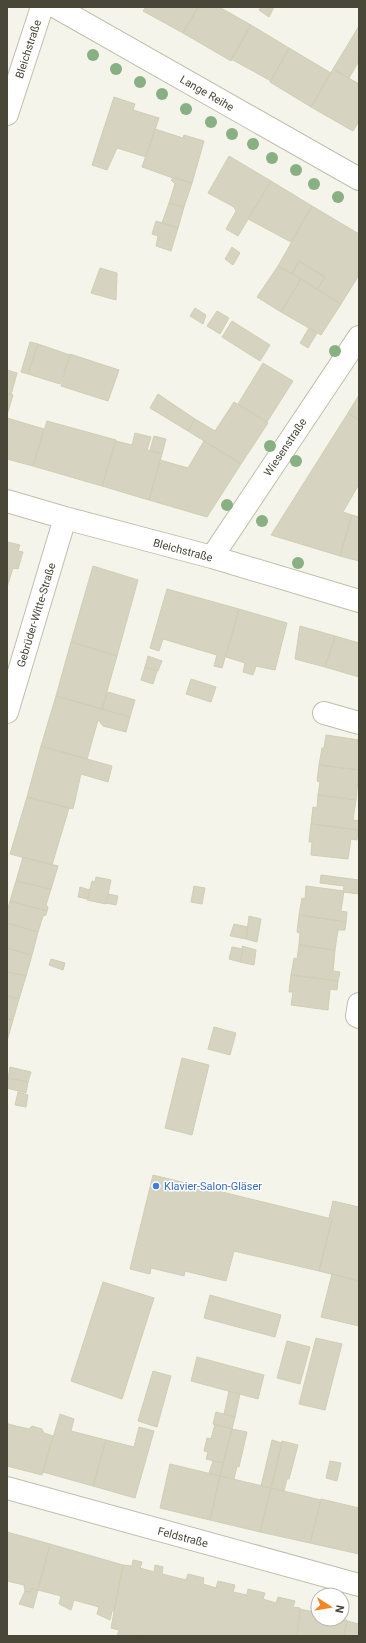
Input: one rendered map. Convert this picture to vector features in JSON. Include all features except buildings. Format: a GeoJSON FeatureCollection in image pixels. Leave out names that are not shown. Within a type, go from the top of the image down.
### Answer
{"type":"FeatureCollection","features":[{"type":"Feature","properties":{"kind":"street","name":"Bleichstraße"},"geometry":{"type":"LineString","coordinates":[[7,114],[42,7]]}},
{"type":"Feature","properties":{"kind":"street","name":"Lange Reihe"},"geometry":{"type":"LineString","coordinates":[[56,7],[359,179]]}},
{"type":"Feature","properties":{"kind":"street","name":"Wiesenstraße"},"geometry":{"type":"LineString","coordinates":[[212,557],[359,337]]}},
{"type":"Feature","properties":{"kind":"street","name":"Bleichstraße"},"geometry":{"type":"LineString","coordinates":[[7,501],[212,557],[359,601]]}},
{"type":"Feature","properties":{"kind":"street","name":"Gebrüder-Witte-Straße"},"geometry":{"type":"LineString","coordinates":[[7,712],[65,518]]}},
{"type":"Feature","properties":{"kind":"street"},"geometry":{"type":"LineString","coordinates":[[324,713],[359,723]]}},
{"type":"Feature","properties":{"kind":"street"},"geometry":{"type":"LineString","coordinates":[[359,1004],[357,1016],[359,1017]]}},
{"type":"Feature","properties":{"kind":"street","name":"Feldstraße"},"geometry":{"type":"LineString","coordinates":[[7,1488],[359,1585]]}},
{"type":"Feature","properties":{"kind":"place","name":"Klavier-Salon-Gläser"},"geometry":{"type":"Point","coordinates":[156,1186]}}]}
